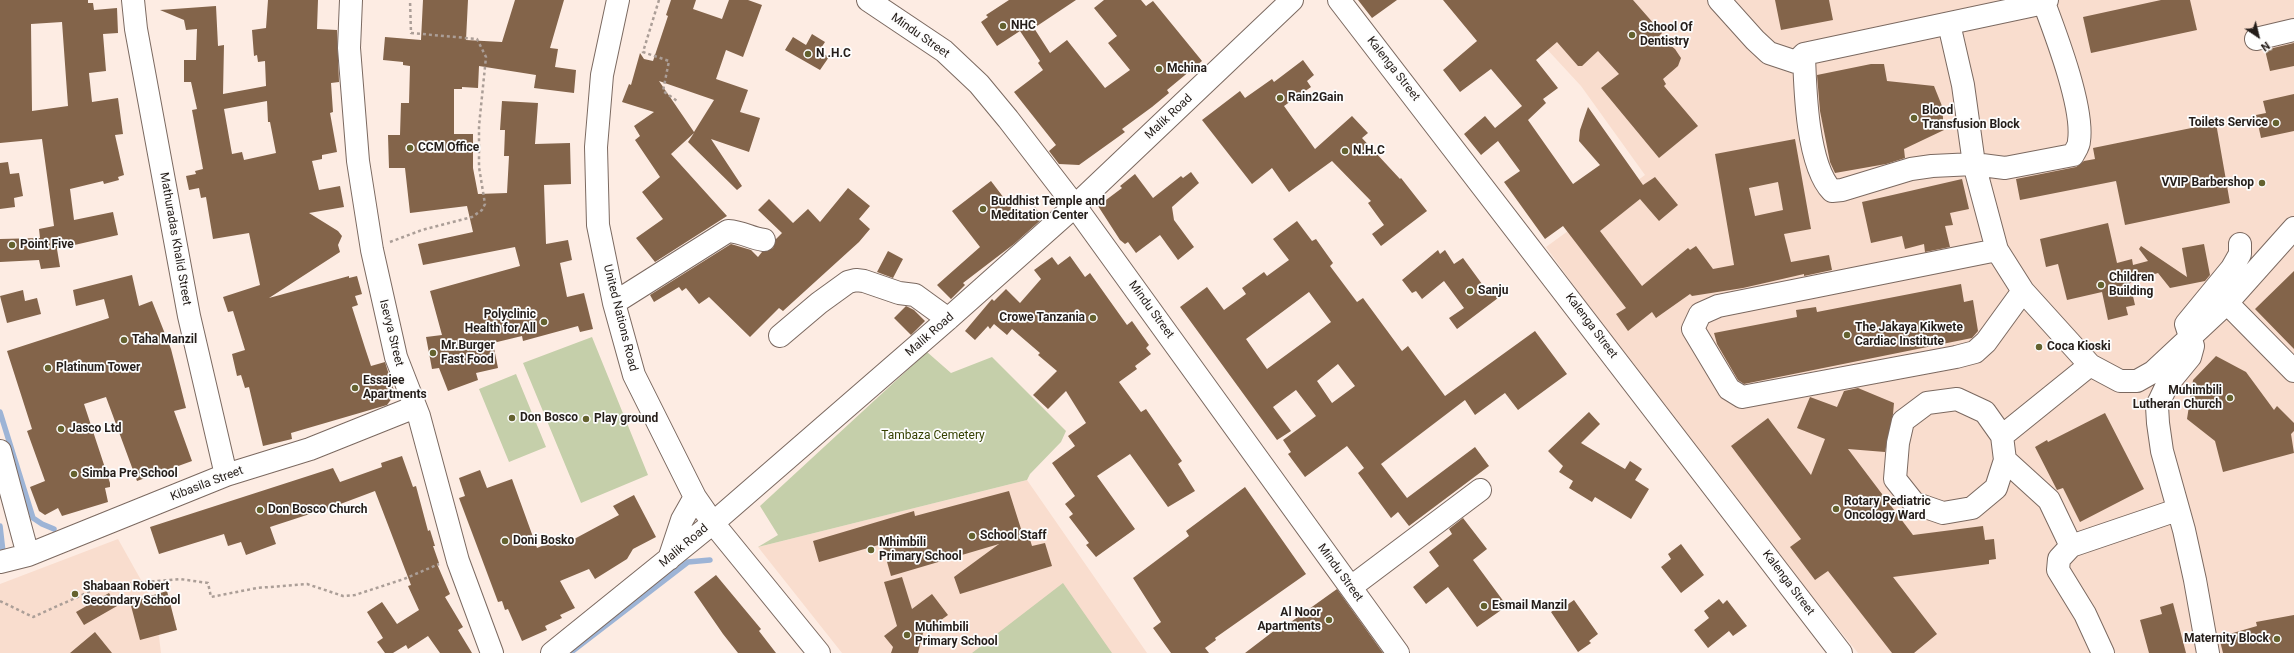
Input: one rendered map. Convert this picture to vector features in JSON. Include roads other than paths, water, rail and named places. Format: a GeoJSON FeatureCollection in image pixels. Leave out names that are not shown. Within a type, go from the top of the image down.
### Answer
{"type":"FeatureCollection","features":[{"type":"Feature","properties":{"kind":"street","name":"Mathuradas Khalid Street"},"geometry":{"type":"LineString","coordinates":[[133,0],[136,29],[189,316],[226,476]]}},
{"type":"Feature","properties":{"kind":"street","name":"Isevya Street"},"geometry":{"type":"LineString","coordinates":[[351,0],[349,48],[358,162],[372,250],[396,357],[415,407],[426,442],[458,561],[492,653]]}},
{"type":"Feature","properties":{"kind":"street","name":"United Nations Road"},"geometry":{"type":"LineString","coordinates":[[618,0],[602,75],[596,147],[598,225],[614,303],[634,376],[695,497],[712,523],[819,653]]}},
{"type":"Feature","properties":{"kind":"street","name":"Mindu Street"},"geometry":{"type":"LineString","coordinates":[[868,0],[944,51],[979,84],[1075,206],[1398,653]]}},
{"type":"Feature","properties":{"kind":"street","name":"Malik Road"},"geometry":{"type":"LineString","coordinates":[[552,653],[712,523],[948,319],[1075,206],[1292,0]]}},
{"type":"Feature","properties":{"kind":"street","name":"Kalenga Street"},"geometry":{"type":"LineString","coordinates":[[1339,0],[1841,653]]}},
{"type":"Feature","properties":{"kind":"street"},"geometry":{"type":"LineString","coordinates":[[1720,0],[1755,40],[1769,53],[1796,62],[1804,54],[1949,24],[2045,2],[2068,76],[2077,112],[2080,142],[2073,155],[2005,168],[1974,164],[1932,166],[1912,169],[1842,190],[1832,191],[1822,175],[1814,146],[1805,102],[1804,54]]}},
{"type":"Feature","properties":{"kind":"street"},"geometry":{"type":"LineString","coordinates":[[1949,24],[1963,85],[1974,164],[1997,250],[2023,291],[2090,365],[2120,381],[2137,381],[2153,372],[2227,303],[2293,232]]}},
{"type":"Feature","properties":{"kind":"street"},"geometry":{"type":"LineString","coordinates":[[2256,39],[2294,30]]}},
{"type":"Feature","properties":{"kind":"street"},"geometry":{"type":"LineString","coordinates":[[614,303],[728,231],[743,232],[754,238],[764,240]]}},
{"type":"Feature","properties":{"kind":"street"},"geometry":{"type":"LineString","coordinates":[[2208,653],[2193,573],[2162,451],[2158,406],[2167,385],[2190,357],[2193,346],[2189,338],[2186,324],[2232,268],[2240,254],[2240,244]]}},
{"type":"Feature","properties":{"kind":"street"},"geometry":{"type":"LineString","coordinates":[[1997,250],[1718,306],[1700,314],[1692,330],[1728,389],[1742,397],[1956,357],[1975,352],[1986,342],[2023,291]]}},
{"type":"Feature","properties":{"kind":"street"},"geometry":{"type":"LineString","coordinates":[[780,336],[819,302],[848,282],[856,280],[864,281],[899,293],[915,295],[948,319]]}},
{"type":"Feature","properties":{"kind":"street"},"geometry":{"type":"LineString","coordinates":[[2227,303],[2294,371]]}},
{"type":"Feature","properties":{"kind":"street"},"geometry":{"type":"LineString","coordinates":[[2002,436],[2090,365]]}},
{"type":"Feature","properties":{"kind":"street"},"geometry":{"type":"LineString","coordinates":[[1957,399],[1984,412],[2002,436],[2005,460],[1996,488],[1972,508],[1943,513],[1914,503],[1895,479],[1898,443],[1903,421],[1927,403],[1957,399]]}},
{"type":"Feature","properties":{"kind":"street","name":"Kibasila Street"},"geometry":{"type":"LineString","coordinates":[[0,562],[28,555],[226,476],[310,449],[415,407]]}},
{"type":"Feature","properties":{"kind":"street"},"geometry":{"type":"LineString","coordinates":[[0,451],[28,555]]}},
{"type":"Feature","properties":{"kind":"street"},"geometry":{"type":"LineString","coordinates":[[2005,460],[2049,500],[2071,546]]}},
{"type":"Feature","properties":{"kind":"street"},"geometry":{"type":"LineString","coordinates":[[1351,587],[1480,490]]}},
{"type":"Feature","properties":{"kind":"street"},"geometry":{"type":"LineString","coordinates":[[669,559],[682,520],[695,497]]}},
{"type":"Feature","properties":{"kind":"street"},"geometry":{"type":"LineString","coordinates":[[2103,653],[2085,614],[2058,570],[2059,559],[2071,546],[2177,510]]}},
{"type":"Feature","properties":{"kind":"waterway"},"geometry":{"type":"LineString","coordinates":[[0,412],[33,518],[54,529]]}},
{"type":"Feature","properties":{"kind":"waterway"},"geometry":{"type":"LineString","coordinates":[[0,526],[3,552],[0,552]]}},
{"type":"Feature","properties":{"kind":"waterway"},"geometry":{"type":"LineString","coordinates":[[570,653],[688,562],[710,560]]}},
{"type":"Feature","properties":{"kind":"place","name":"NHC"},"geometry":{"type":"Point","coordinates":[1003,26]}},
{"type":"Feature","properties":{"kind":"place","name":"School Of Dentistry"},"geometry":{"type":"Point","coordinates":[1632,35]}},
{"type":"Feature","properties":{"kind":"place","name":"N .H.C"},"geometry":{"type":"Point","coordinates":[808,54]}},
{"type":"Feature","properties":{"kind":"place","name":"Mchina"},"geometry":{"type":"Point","coordinates":[1159,69]}},
{"type":"Feature","properties":{"kind":"place","name":"Rain2Gain"},"geometry":{"type":"Point","coordinates":[1280,98]}},
{"type":"Feature","properties":{"kind":"place","name":"Blood Transfusion Block"},"geometry":{"type":"Point","coordinates":[1914,118]}},
{"type":"Feature","properties":{"kind":"place","name":"Toilets Service"},"geometry":{"type":"Point","coordinates":[2276,123]}},
{"type":"Feature","properties":{"kind":"place","name":"CCM Office"},"geometry":{"type":"Point","coordinates":[410,148]}},
{"type":"Feature","properties":{"kind":"place","name":"N.H.C"},"geometry":{"type":"Point","coordinates":[1345,151]}},
{"type":"Feature","properties":{"kind":"place","name":"VVIP Barbershop"},"geometry":{"type":"Point","coordinates":[2262,183]}},
{"type":"Feature","properties":{"kind":"place","name":"Buddhist Temple and Meditation Center"},"geometry":{"type":"Point","coordinates":[983,209]}},
{"type":"Feature","properties":{"kind":"place","name":"Point Five"},"geometry":{"type":"Point","coordinates":[12,245]}},
{"type":"Feature","properties":{"kind":"place","name":"Children Building"},"geometry":{"type":"Point","coordinates":[2101,285]}},
{"type":"Feature","properties":{"kind":"place","name":"Sanju"},"geometry":{"type":"Point","coordinates":[1470,291]}},
{"type":"Feature","properties":{"kind":"place","name":"Crowe Tanzania"},"geometry":{"type":"Point","coordinates":[1093,318]}},
{"type":"Feature","properties":{"kind":"place","name":"Polyclinic Health for All"},"geometry":{"type":"Point","coordinates":[544,322]}},
{"type":"Feature","properties":{"kind":"place","name":"The Jakaya Kikwete Cardiac Institute"},"geometry":{"type":"Point","coordinates":[1847,335]}},
{"type":"Feature","properties":{"kind":"place","name":"Taha Manzil"},"geometry":{"type":"Point","coordinates":[124,340]}},
{"type":"Feature","properties":{"kind":"place","name":"Coca Kioski"},"geometry":{"type":"Point","coordinates":[2039,347]}},
{"type":"Feature","properties":{"kind":"place","name":"Mr.Burger Fast Food"},"geometry":{"type":"Point","coordinates":[433,353]}},
{"type":"Feature","properties":{"kind":"place","name":"Platinum Tower"},"geometry":{"type":"Point","coordinates":[48,368]}},
{"type":"Feature","properties":{"kind":"place","name":"Essajee Apartments"},"geometry":{"type":"Point","coordinates":[355,388]}},
{"type":"Feature","properties":{"kind":"place","name":"Muhimbili Lutheran Church"},"geometry":{"type":"Point","coordinates":[2230,398]}},
{"type":"Feature","properties":{"kind":"place","name":"Don Bosco"},"geometry":{"type":"Point","coordinates":[512,418]}},
{"type":"Feature","properties":{"kind":"place","name":"Play ground"},"geometry":{"type":"Point","coordinates":[586,419]}},
{"type":"Feature","properties":{"kind":"place","name":"Jasco Ltd"},"geometry":{"type":"Point","coordinates":[61,429]}},
{"type":"Feature","properties":{"kind":"place","name":"Simba Pre School"},"geometry":{"type":"Point","coordinates":[74,474]}},
{"type":"Feature","properties":{"kind":"place","name":"Rotary Pediatric Oncology Ward"},"geometry":{"type":"Point","coordinates":[1836,509]}},
{"type":"Feature","properties":{"kind":"place","name":"Don Bosco Church"},"geometry":{"type":"Point","coordinates":[260,510]}},
{"type":"Feature","properties":{"kind":"place","name":"School Staff"},"geometry":{"type":"Point","coordinates":[972,536]}},
{"type":"Feature","properties":{"kind":"place","name":"Doni Bosko"},"geometry":{"type":"Point","coordinates":[505,541]}},
{"type":"Feature","properties":{"kind":"place","name":"Mhimbili Primary School"},"geometry":{"type":"Point","coordinates":[871,550]}},
{"type":"Feature","properties":{"kind":"place","name":"Shabaan Robert Secondary School"},"geometry":{"type":"Point","coordinates":[75,594]}},
{"type":"Feature","properties":{"kind":"place","name":"Esmail Manzil"},"geometry":{"type":"Point","coordinates":[1484,606]}},
{"type":"Feature","properties":{"kind":"place","name":"Al Noor Apartments"},"geometry":{"type":"Point","coordinates":[1329,620]}},
{"type":"Feature","properties":{"kind":"place","name":"Muhimbili Primary School"},"geometry":{"type":"Point","coordinates":[907,635]}},
{"type":"Feature","properties":{"kind":"place","name":"Maternity Block"},"geometry":{"type":"Point","coordinates":[2277,639]}},
{"type":"Feature","properties":{"kind":"park label","name":"Tambaza Cemetery"},"geometry":{"type":"Point","coordinates":[933,436]}}]}
